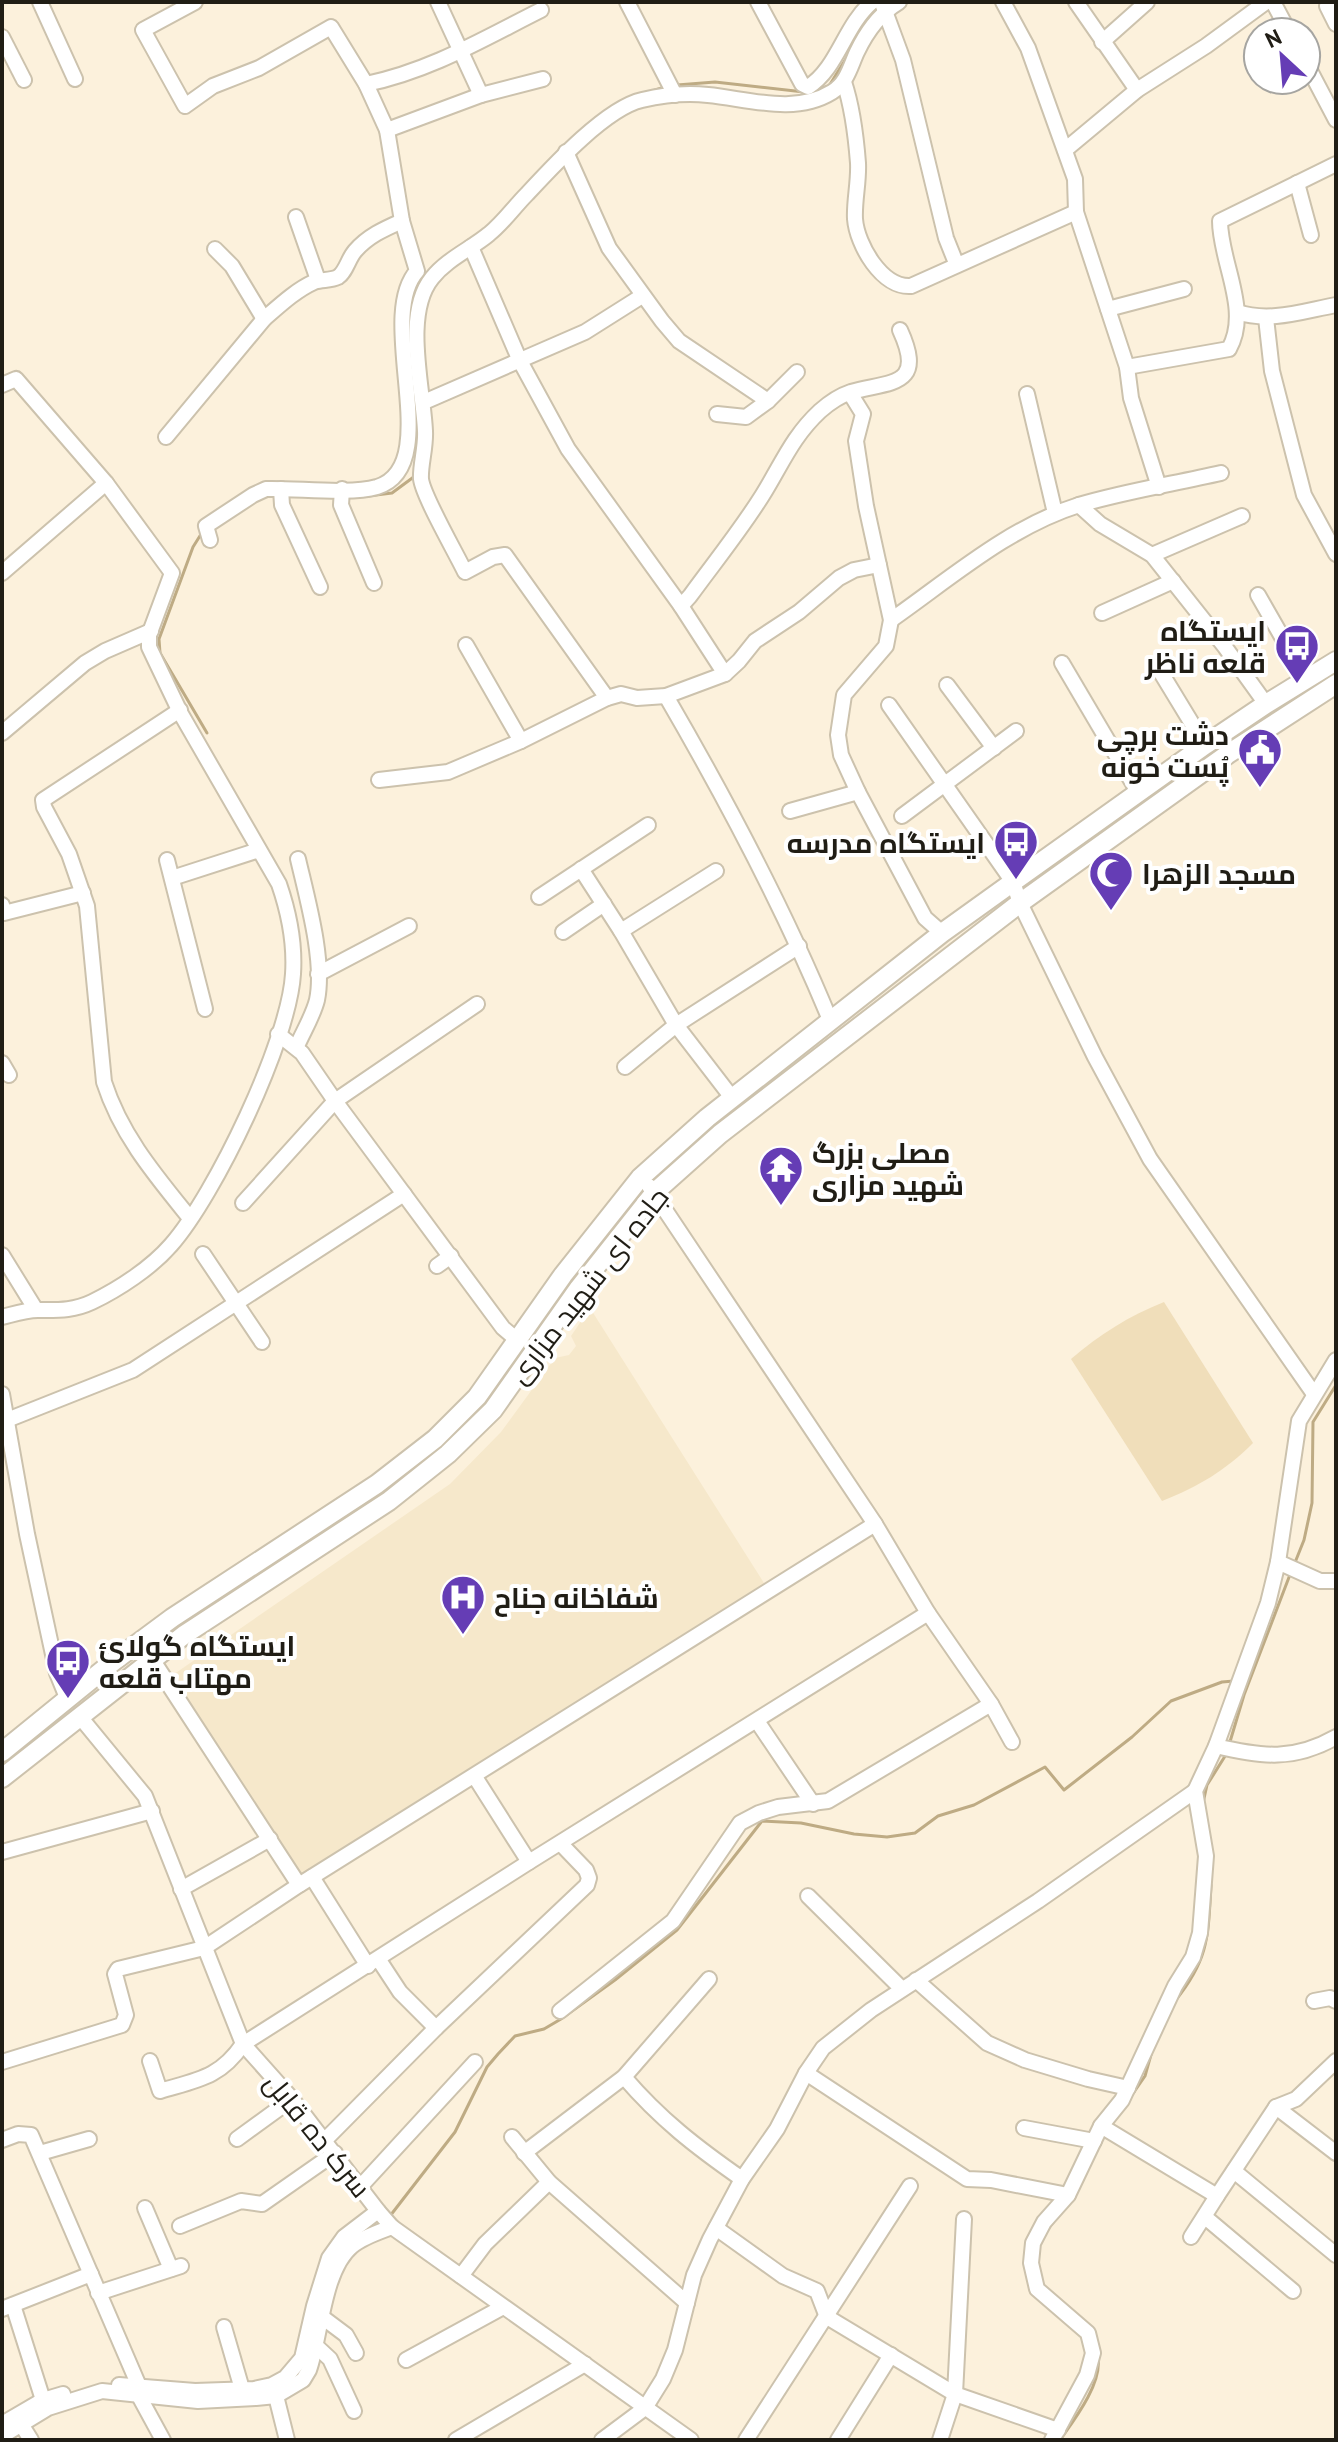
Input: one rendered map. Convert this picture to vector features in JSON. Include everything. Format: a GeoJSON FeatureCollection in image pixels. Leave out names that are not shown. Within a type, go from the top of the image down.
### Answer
{"type":"FeatureCollection","features":[{"type":"Feature","properties":{"kind":"main road","name":"جاده ای شهید مزاری"},"geometry":{"type":"LineString","coordinates":[[2,1778],[435,1439],[477,1397],[516,1339],[640,1178],[733,1099],[942,933],[1205,745],[1336,661]]}},
{"type":"Feature","properties":{"kind":"main road","name":"جاده ای شهید مزاری"},"geometry":{"type":"LineString","coordinates":[[2,1752],[172,1618],[389,1501],[448,1454],[493,1410],[579,1288],[655,1192],[720,1134],[1020,903],[1228,754],[1336,684]]}},
{"type":"Feature","properties":{"kind":"street"},"geometry":{"type":"LineString","coordinates":[[40,2],[75,79]]}},
{"type":"Feature","properties":{"kind":"street"},"geometry":{"type":"LineString","coordinates":[[195,2],[143,30],[185,106],[213,86],[259,68],[331,27],[366,84],[387,130],[402,221],[417,271],[407,283],[402,342],[407,393],[407,450],[412,466],[465,572],[493,557],[505,555],[607,698]]}},
{"type":"Feature","properties":{"kind":"street"},"geometry":{"type":"LineString","coordinates":[[438,2],[481,95]]}},
{"type":"Feature","properties":{"kind":"street"},"geometry":{"type":"LineString","coordinates":[[627,2],[672,88]]}},
{"type":"Feature","properties":{"kind":"street"},"geometry":{"type":"LineString","coordinates":[[758,2],[804,87],[823,78],[854,22],[872,2]]}},
{"type":"Feature","properties":{"kind":"street"},"geometry":{"type":"LineString","coordinates":[[1003,2],[1028,48],[1075,179],[1076,212],[1127,367],[1131,398],[1159,487]]}},
{"type":"Feature","properties":{"kind":"street"},"geometry":{"type":"LineString","coordinates":[[1076,2],[1137,90]]}},
{"type":"Feature","properties":{"kind":"street"},"geometry":{"type":"LineString","coordinates":[[1102,42],[1147,2]]}},
{"type":"Feature","properties":{"kind":"street"},"geometry":{"type":"LineString","coordinates":[[1065,150],[1137,90],[1206,46],[1266,2]]}},
{"type":"Feature","properties":{"kind":"street"},"geometry":{"type":"LineString","coordinates":[[208,533],[253,495],[266,489],[378,487],[412,466],[425,446],[424,402],[415,325],[421,298],[431,279],[490,233],[566,152],[609,118],[639,100],[672,88],[775,105],[809,102],[832,92],[844,82],[857,51],[889,5]]}},
{"type":"Feature","properties":{"kind":"street"},"geometry":{"type":"LineString","coordinates":[[889,5],[946,238],[956,263]]}},
{"type":"Feature","properties":{"kind":"street"},"geometry":{"type":"LineString","coordinates":[[1327,6],[1336,24]]}},
{"type":"Feature","properties":{"kind":"street"},"geometry":{"type":"LineString","coordinates":[[366,84],[400,77],[462,53],[541,10]]}},
{"type":"Feature","properties":{"kind":"street"},"geometry":{"type":"LineString","coordinates":[[2,37],[24,80]]}},
{"type":"Feature","properties":{"kind":"street"},"geometry":{"type":"LineString","coordinates":[[387,130],[481,95],[543,79]]}},
{"type":"Feature","properties":{"kind":"street"},"geometry":{"type":"LineString","coordinates":[[844,82],[858,161],[859,193],[855,217],[858,236],[867,254],[885,276],[901,287],[911,286],[956,263],[1076,212]]}},
{"type":"Feature","properties":{"kind":"street"},"geometry":{"type":"LineString","coordinates":[[1322,93],[1336,120]]}},
{"type":"Feature","properties":{"kind":"street"},"geometry":{"type":"LineString","coordinates":[[566,152],[609,248],[642,296],[679,341],[768,401]]}},
{"type":"Feature","properties":{"kind":"street"},"geometry":{"type":"LineString","coordinates":[[1127,367],[1229,349],[1234,339],[1237,312],[1220,221],[1336,164]]}},
{"type":"Feature","properties":{"kind":"street"},"geometry":{"type":"LineString","coordinates":[[1297,183],[1311,235]]}},
{"type":"Feature","properties":{"kind":"street"},"geometry":{"type":"LineString","coordinates":[[296,217],[318,280]]}},
{"type":"Feature","properties":{"kind":"street"},"geometry":{"type":"LineString","coordinates":[[166,437],[277,307],[318,280],[337,278],[355,251],[373,234],[402,221]]}},
{"type":"Feature","properties":{"kind":"street"},"geometry":{"type":"LineString","coordinates":[[471,247],[520,361],[568,449],[681,606],[725,674]]}},
{"type":"Feature","properties":{"kind":"street"},"geometry":{"type":"LineString","coordinates":[[215,249],[232,266],[264,319]]}},
{"type":"Feature","properties":{"kind":"street"},"geometry":{"type":"LineString","coordinates":[[1108,309],[1184,289]]}},
{"type":"Feature","properties":{"kind":"street"},"geometry":{"type":"LineString","coordinates":[[424,402],[585,332],[642,296]]}},
{"type":"Feature","properties":{"kind":"street"},"geometry":{"type":"LineString","coordinates":[[1237,312],[1266,318],[1336,305]]}},
{"type":"Feature","properties":{"kind":"street"},"geometry":{"type":"LineString","coordinates":[[1266,318],[1272,371],[1304,495],[1336,554]]}},
{"type":"Feature","properties":{"kind":"street"},"geometry":{"type":"LineString","coordinates":[[681,606],[761,498],[800,429],[830,402],[850,393],[893,384],[901,377],[910,360],[900,330]]}},
{"type":"Feature","properties":{"kind":"street"},"geometry":{"type":"LineString","coordinates":[[717,414],[746,417],[768,401],[797,372]]}},
{"type":"Feature","properties":{"kind":"street"},"geometry":{"type":"LineString","coordinates":[[2,385],[16,379],[106,483],[172,573],[151,631],[149,647],[180,710],[279,884],[287,907],[293,973],[281,1035],[257,1094],[208,1192],[169,1247],[152,1263],[92,1302],[59,1312],[36,1310],[2,1317]]}},
{"type":"Feature","properties":{"kind":"street"},"geometry":{"type":"LineString","coordinates":[[850,393],[863,414],[856,441],[891,620],[886,646],[844,695],[838,735],[841,755],[925,918],[942,933]]}},
{"type":"Feature","properties":{"kind":"street"},"geometry":{"type":"LineString","coordinates":[[1027,394],[1055,513]]}},
{"type":"Feature","properties":{"kind":"street"},"geometry":{"type":"LineString","coordinates":[[891,620],[999,543],[1055,513],[1142,488],[1221,473]]}},
{"type":"Feature","properties":{"kind":"street"},"geometry":{"type":"LineString","coordinates":[[2,573],[106,483]]}},
{"type":"Feature","properties":{"kind":"street"},"geometry":{"type":"LineString","coordinates":[[281,489],[282,505],[320,587]]}},
{"type":"Feature","properties":{"kind":"street"},"geometry":{"type":"LineString","coordinates":[[342,489],[341,505],[374,583]]}},
{"type":"Feature","properties":{"kind":"street"},"geometry":{"type":"LineString","coordinates":[[1079,505],[1100,524],[1152,555],[1266,704]]}},
{"type":"Feature","properties":{"kind":"street"},"geometry":{"type":"LineString","coordinates":[[1152,555],[1242,516]]}},
{"type":"Feature","properties":{"kind":"street"},"geometry":{"type":"LineString","coordinates":[[379,780],[448,772],[521,741],[607,698],[621,694],[637,698],[666,696],[725,674],[733,669],[755,641],[799,612],[839,578],[854,570],[879,565]]}},
{"type":"Feature","properties":{"kind":"street"},"geometry":{"type":"LineString","coordinates":[[1102,613],[1173,581]]}},
{"type":"Feature","properties":{"kind":"street"},"geometry":{"type":"LineString","coordinates":[[1258,595],[1306,679]]}},
{"type":"Feature","properties":{"kind":"street"},"geometry":{"type":"LineString","coordinates":[[2,733],[85,663],[151,631]]}},
{"type":"Feature","properties":{"kind":"street"},"geometry":{"type":"LineString","coordinates":[[466,645],[521,741]]}},
{"type":"Feature","properties":{"kind":"street"},"geometry":{"type":"LineString","coordinates":[[1062,663],[1138,792]]}},
{"type":"Feature","properties":{"kind":"street"},"geometry":{"type":"LineString","coordinates":[[1160,671],[1205,745]]}},
{"type":"Feature","properties":{"kind":"street"},"geometry":{"type":"LineString","coordinates":[[947,685],[994,748]]}},
{"type":"Feature","properties":{"kind":"street"},"geometry":{"type":"LineString","coordinates":[[666,696],[748,844],[799,946],[830,1020]]}},
{"type":"Feature","properties":{"kind":"street"},"geometry":{"type":"LineString","coordinates":[[889,705],[1013,882],[1020,903],[1095,1057],[1150,1159],[1314,1394]]}},
{"type":"Feature","properties":{"kind":"street"},"geometry":{"type":"LineString","coordinates":[[180,710],[43,800],[69,854],[83,893],[104,1082],[112,1105],[144,1161],[189,1217]]}},
{"type":"Feature","properties":{"kind":"street"},"geometry":{"type":"LineString","coordinates":[[902,816],[1016,731]]}},
{"type":"Feature","properties":{"kind":"street"},"geometry":{"type":"LineString","coordinates":[[790,811],[858,792]]}},
{"type":"Feature","properties":{"kind":"street"},"geometry":{"type":"LineString","coordinates":[[539,897],[648,825]]}},
{"type":"Feature","properties":{"kind":"street"},"geometry":{"type":"LineString","coordinates":[[172,878],[259,850]]}},
{"type":"Feature","properties":{"kind":"street"},"geometry":{"type":"LineString","coordinates":[[297,1046],[317,1001],[318,974],[312,920],[298,859]]}},
{"type":"Feature","properties":{"kind":"street"},"geometry":{"type":"LineString","coordinates":[[167,860],[205,1009]]}},
{"type":"Feature","properties":{"kind":"street"},"geometry":{"type":"LineString","coordinates":[[581,869],[676,1025],[733,1099]]}},
{"type":"Feature","properties":{"kind":"street"},"geometry":{"type":"LineString","coordinates":[[621,931],[716,871]]}},
{"type":"Feature","properties":{"kind":"street"},"geometry":{"type":"LineString","coordinates":[[2,905],[4,913],[83,893]]}},
{"type":"Feature","properties":{"kind":"street"},"geometry":{"type":"LineString","coordinates":[[563,932],[604,904]]}},
{"type":"Feature","properties":{"kind":"street"},"geometry":{"type":"LineString","coordinates":[[318,974],[409,926]]}},
{"type":"Feature","properties":{"kind":"street"},"geometry":{"type":"LineString","coordinates":[[625,1067],[676,1025],[799,946]]}},
{"type":"Feature","properties":{"kind":"street"},"geometry":{"type":"LineString","coordinates":[[243,1203],[335,1101],[477,1004]]}},
{"type":"Feature","properties":{"kind":"street"},"geometry":{"type":"LineString","coordinates":[[281,1035],[297,1046],[503,1328],[516,1339]]}},
{"type":"Feature","properties":{"kind":"street"},"geometry":{"type":"LineString","coordinates":[[640,1178],[655,1192],[875,1524],[928,1613],[991,1704],[1012,1742]]}},
{"type":"Feature","properties":{"kind":"street"},"geometry":{"type":"LineString","coordinates":[[7,1420],[133,1370],[404,1194]]}},
{"type":"Feature","properties":{"kind":"street"},"geometry":{"type":"LineString","coordinates":[[203,1254],[262,1342]]}},
{"type":"Feature","properties":{"kind":"street"},"geometry":{"type":"LineString","coordinates":[[2,1255],[36,1310]]}},
{"type":"Feature","properties":{"kind":"street"},"geometry":{"type":"LineString","coordinates":[[437,1266],[451,1256]]}},
{"type":"Feature","properties":{"kind":"street"},"geometry":{"type":"LineString","coordinates":[[602,2440],[645,2408],[669,2365],[694,2275],[716,2228],[742,2179],[777,2129],[816,2056],[846,2027],[1038,1901],[1195,1791],[1216,1746],[1268,1603],[1278,1562],[1299,1421],[1336,1360]]}},
{"type":"Feature","properties":{"kind":"street"},"geometry":{"type":"LineString","coordinates":[[2,1394],[54,1657],[68,1700]]}},
{"type":"Feature","properties":{"kind":"street"},"geometry":{"type":"LineString","coordinates":[[2,2062],[122,2025],[126,2015],[115,1971],[204,1948],[875,1524]]}},
{"type":"Feature","properties":{"kind":"street"},"geometry":{"type":"LineString","coordinates":[[1278,1562],[1320,1581],[1336,1581]]}},
{"type":"Feature","properties":{"kind":"street"},"geometry":{"type":"LineString","coordinates":[[150,2061],[160,2091],[214,2075],[230,2062],[243,2044],[928,1613]]}},
{"type":"Feature","properties":{"kind":"street"},"geometry":{"type":"LineString","coordinates":[[152,1659],[270,1839],[373,1963],[436,2028]]}},
{"type":"Feature","properties":{"kind":"street"},"geometry":{"type":"LineString","coordinates":[[560,2011],[673,1921],[740,1823],[778,1807],[828,1801],[991,1704]]}},
{"type":"Feature","properties":{"kind":"street","name":"سرک ده قابل"},"geometry":{"type":"LineString","coordinates":[[81,1718],[145,1796],[243,2044],[292,2099],[378,2211],[392,2227],[691,2440]]}},
{"type":"Feature","properties":{"kind":"street"},"geometry":{"type":"LineString","coordinates":[[757,1721],[813,1804]]}},
{"type":"Feature","properties":{"kind":"street"},"geometry":{"type":"LineString","coordinates":[[1216,1746],[1247,1754],[1292,1755],[1315,1749],[1336,1737]]}},
{"type":"Feature","properties":{"kind":"street"},"geometry":{"type":"LineString","coordinates":[[475,1777],[529,1862]]}},
{"type":"Feature","properties":{"kind":"street"},"geometry":{"type":"LineString","coordinates":[[716,2228],[783,2276],[817,2291],[827,2317],[955,2394],[1055,2435],[1087,2375],[1093,2353],[1088,2333],[1037,2289],[1031,2263],[1033,2243],[1044,2222],[1068,2195],[1101,2126],[1122,2100],[1175,1986],[1193,1957],[1200,1933],[1206,1856],[1195,1791]]}},
{"type":"Feature","properties":{"kind":"street"},"geometry":{"type":"LineString","coordinates":[[2,1852],[152,1811]]}},
{"type":"Feature","properties":{"kind":"street"},"geometry":{"type":"LineString","coordinates":[[181,1889],[270,1839]]}},
{"type":"Feature","properties":{"kind":"street"},"geometry":{"type":"LineString","coordinates":[[324,2141],[436,2028],[587,1885],[589,1878],[586,1870],[561,1844]]}},
{"type":"Feature","properties":{"kind":"street"},"geometry":{"type":"LineString","coordinates":[[808,1896],[902,1989]]}},
{"type":"Feature","properties":{"kind":"street"},"geometry":{"type":"LineString","coordinates":[[524,2153],[624,2077],[709,1979]]}},
{"type":"Feature","properties":{"kind":"street"},"geometry":{"type":"LineString","coordinates":[[916,1980],[987,2043],[1025,2060],[1128,2088]]}},
{"type":"Feature","properties":{"kind":"street"},"geometry":{"type":"LineString","coordinates":[[1314,2001],[1330,1998],[1336,2001]]}},
{"type":"Feature","properties":{"kind":"street"},"geometry":{"type":"LineString","coordinates":[[1191,2237],[1276,2107],[1296,2099],[1336,2061]]}},
{"type":"Feature","properties":{"kind":"street"},"geometry":{"type":"LineString","coordinates":[[360,2187],[475,2062]]}},
{"type":"Feature","properties":{"kind":"street"},"geometry":{"type":"LineString","coordinates":[[806,2073],[967,2179],[991,2180],[1068,2195]]}},
{"type":"Feature","properties":{"kind":"street"},"geometry":{"type":"LineString","coordinates":[[624,2077],[652,2110],[695,2147],[742,2179]]}},
{"type":"Feature","properties":{"kind":"street"},"geometry":{"type":"LineString","coordinates":[[237,2139],[292,2099]]}},
{"type":"Feature","properties":{"kind":"street"},"geometry":{"type":"LineString","coordinates":[[1276,2107],[1336,2153]]}},
{"type":"Feature","properties":{"kind":"street"},"geometry":{"type":"LineString","coordinates":[[1101,2126],[1217,2196]]}},
{"type":"Feature","properties":{"kind":"street"},"geometry":{"type":"LineString","coordinates":[[1024,2128],[1094,2141]]}},
{"type":"Feature","properties":{"kind":"street"},"geometry":{"type":"LineString","coordinates":[[2,2140],[18,2134],[31,2135],[139,2391],[163,2440]]}},
{"type":"Feature","properties":{"kind":"street"},"geometry":{"type":"LineString","coordinates":[[512,2137],[549,2182],[687,2303]]}},
{"type":"Feature","properties":{"kind":"street"},"geometry":{"type":"LineString","coordinates":[[40,2153],[89,2139]]}},
{"type":"Feature","properties":{"kind":"street"},"geometry":{"type":"LineString","coordinates":[[180,2226],[241,2201],[262,2204],[335,2153]]}},
{"type":"Feature","properties":{"kind":"street"},"geometry":{"type":"LineString","coordinates":[[1234,2171],[1336,2255]]}},
{"type":"Feature","properties":{"kind":"street"},"geometry":{"type":"LineString","coordinates":[[461,2276],[485,2244],[549,2182]]}},
{"type":"Feature","properties":{"kind":"street"},"geometry":{"type":"LineString","coordinates":[[746,2440],[910,2186]]}},
{"type":"Feature","properties":{"kind":"street"},"geometry":{"type":"LineString","coordinates":[[98,2293],[176,2267],[145,2208]]}},
{"type":"Feature","properties":{"kind":"street"},"geometry":{"type":"LineString","coordinates":[[2,2436],[48,2408],[102,2391],[242,2389],[272,2385],[285,2378],[302,2358],[329,2258],[344,2237],[378,2211]]}},
{"type":"Feature","properties":{"kind":"street"},"geometry":{"type":"LineString","coordinates":[[1205,2217],[1293,2291]]}},
{"type":"Feature","properties":{"kind":"street"},"geometry":{"type":"LineString","coordinates":[[940,2440],[955,2394],[964,2219]]}},
{"type":"Feature","properties":{"kind":"street"},"geometry":{"type":"LineString","coordinates":[[2,2424],[43,2400],[92,2385],[218,2401],[276,2396],[303,2380],[309,2370],[332,2279],[350,2248],[392,2227]]}},
{"type":"Feature","properties":{"kind":"street"},"geometry":{"type":"LineString","coordinates":[[43,2400],[7,2307],[91,2274]]}},
{"type":"Feature","properties":{"kind":"street"},"geometry":{"type":"LineString","coordinates":[[406,2360],[503,2307]]}},
{"type":"Feature","properties":{"kind":"street"},"geometry":{"type":"LineString","coordinates":[[322,2317],[346,2335],[356,2353]]}},
{"type":"Feature","properties":{"kind":"street"},"geometry":{"type":"LineString","coordinates":[[224,2327],[242,2389]]}},
{"type":"Feature","properties":{"kind":"street"},"geometry":{"type":"LineString","coordinates":[[316,2346],[330,2359],[354,2411]]}},
{"type":"Feature","properties":{"kind":"street"},"geometry":{"type":"LineString","coordinates":[[838,2440],[891,2355]]}},
{"type":"Feature","properties":{"kind":"street"},"geometry":{"type":"LineString","coordinates":[[456,2440],[585,2364]]}},
{"type":"Feature","properties":{"kind":"street"},"geometry":{"type":"LineString","coordinates":[[276,2396],[287,2440]]}},
{"type":"Feature","properties":{"kind":"street"},"geometry":{"type":"LineString","coordinates":[[21,2424],[31,2440]]}},
{"type":"Feature","properties":{"kind":"shaded area"},"geometry":{"type":"Polygon","coordinates":[[[1164,1302],[1253,1443],[1211,1477],[1162,1501],[1071,1359],[1115,1326],[1164,1302]]]}},
{"type":"Feature","properties":{"kind":"shaded area","name":"شفاخانه جناح"},"geometry":{"type":"Polygon","coordinates":[[[590,1308],[769,1591],[295,1885],[164,1681],[450,1484],[501,1432],[555,1358],[569,1355],[576,1346],[571,1336],[590,1308]]]}},
{"type":"Feature","properties":{"kind":"waterway"},"geometry":{"type":"LineString","coordinates":[[815,90],[829,86],[847,57]]}},
{"type":"Feature","properties":{"kind":"waterway"},"geometry":{"type":"LineString","coordinates":[[677,85],[715,82],[804,92]]}},
{"type":"Feature","properties":{"kind":"waterway"},"geometry":{"type":"LineString","coordinates":[[642,94],[665,87]]}},
{"type":"Feature","properties":{"kind":"waterway"},"geometry":{"type":"LineString","coordinates":[[368,496],[392,493],[415,476]]}},
{"type":"Feature","properties":{"kind":"waterway"},"geometry":{"type":"LineString","coordinates":[[203,531],[193,547],[159,639],[160,653],[207,733]]}},
{"type":"Feature","properties":{"kind":"waterway"},"geometry":{"type":"LineString","coordinates":[[1294,1565],[1304,1540],[1312,1503],[1313,1422],[1336,1385]]}},
{"type":"Feature","properties":{"kind":"waterway"},"geometry":{"type":"LineString","coordinates":[[1229,1745],[1244,1695],[1291,1572]]}},
{"type":"Feature","properties":{"kind":"waterway"},"geometry":{"type":"LineString","coordinates":[[390,2216],[455,2132],[487,2067],[498,2054],[515,2036],[544,2029],[561,2019],[677,1930],[762,1821],[801,1823],[887,1837],[915,1833],[938,1816],[974,1805],[1045,1767],[1064,1790],[1132,1737],[1171,1701],[1222,1682],[1234,1681]]}},
{"type":"Feature","properties":{"kind":"waterway"},"geometry":{"type":"LineString","coordinates":[[1203,1803],[1207,1785],[1227,1753]]}},
{"type":"Feature","properties":{"kind":"waterway"},"geometry":{"type":"LineString","coordinates":[[1175,2001],[1201,1960],[1209,1919],[1211,1885]]}},
{"type":"Feature","properties":{"kind":"waterway"},"geometry":{"type":"LineString","coordinates":[[1110,2127],[1145,2076],[1152,2051]]}},
{"type":"Feature","properties":{"kind":"waterway"},"geometry":{"type":"LineString","coordinates":[[1075,2194],[1083,2180]]}},
{"type":"Feature","properties":{"kind":"waterway"},"geometry":{"type":"LineString","coordinates":[[1048,2229],[1060,2213]]}},
{"type":"Feature","properties":{"kind":"waterway"},"geometry":{"type":"LineString","coordinates":[[1060,2440],[1091,2390],[1096,2379],[1098,2358]]}},
{"type":"Feature","properties":{"kind":"place","name":"ایستگاه قلعه ناظر"},"geometry":{"type":"Point","coordinates":[1297,685]}},
{"type":"Feature","properties":{"kind":"place","name":"دشت برچی پُست خونه"},"geometry":{"type":"Point","coordinates":[1260,789]}},
{"type":"Feature","properties":{"kind":"place","name":"ایستگاه مدرسه"},"geometry":{"type":"Point","coordinates":[1016,881]}},
{"type":"Feature","properties":{"kind":"place","name":"مسجد الزهرا"},"geometry":{"type":"Point","coordinates":[1111,912]}},
{"type":"Feature","properties":{"kind":"place","name":"مصلی بزرگ شهید مزاری"},"geometry":{"type":"Point","coordinates":[781,1207]}},
{"type":"Feature","properties":{"kind":"place","name":"شفاخانه جناح"},"geometry":{"type":"Point","coordinates":[463,1636]}},
{"type":"Feature","properties":{"kind":"place","name":"ایستگاه گولائ مهتاب قلعه"},"geometry":{"type":"Point","coordinates":[68,1700]}}]}
